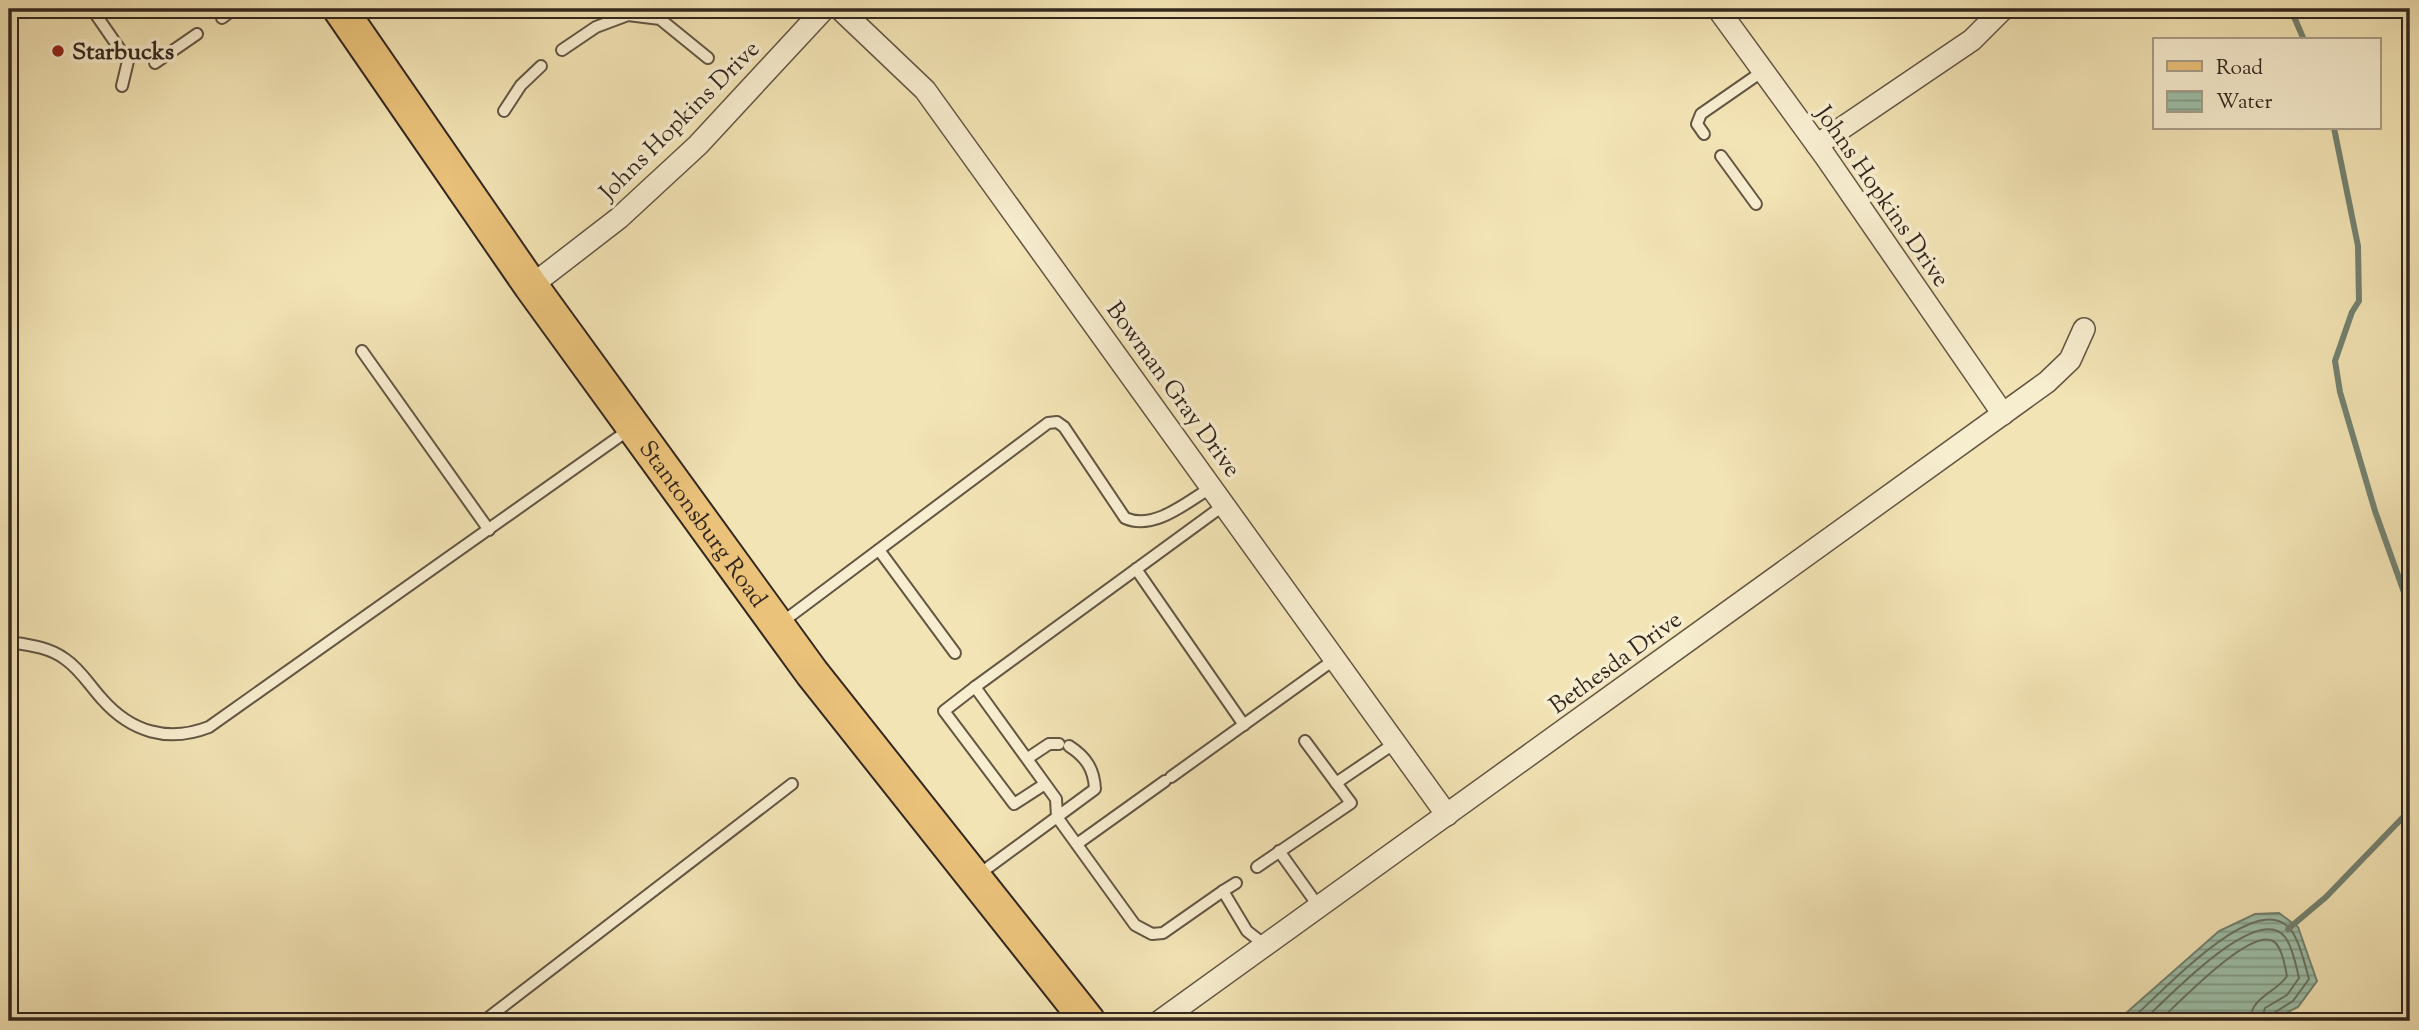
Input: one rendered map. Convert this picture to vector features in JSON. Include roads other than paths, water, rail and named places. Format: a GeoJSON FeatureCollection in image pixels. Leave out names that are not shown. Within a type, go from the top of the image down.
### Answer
{"type":"FeatureCollection","features":[{"type":"Feature","properties":{"kind":"main road","name":"Stantonsburg Road"},"geometry":{"type":"LineString","coordinates":[[340,9],[531,286],[812,673],[1088,1021]]}},
{"type":"Feature","properties":{"kind":"street","name":"Johns Hopkins Drive"},"geometry":{"type":"LineString","coordinates":[[531,286],[619,218],[698,145],[824,9]]}},
{"type":"Feature","properties":{"kind":"street","name":"Bowman Gray Drive"},"geometry":{"type":"LineString","coordinates":[[840,9],[925,90],[1447,815]]}},
{"type":"Feature","properties":{"kind":"street","name":"Johns Hopkins Drive"},"geometry":{"type":"LineString","coordinates":[[1718,9],[1817,145],[2004,414]]}},
{"type":"Feature","properties":{"kind":"street"},"geometry":{"type":"LineString","coordinates":[[1817,145],[1972,40],[2003,9]]}},
{"type":"Feature","properties":{"kind":"street","name":"Bethesda Drive"},"geometry":{"type":"LineString","coordinates":[[1160,1021],[2047,382],[2070,360],[2084,329]]}},
{"type":"Feature","properties":{"kind":"lane"},"geometry":{"type":"LineString","coordinates":[[92,9],[128,61],[122,86]]}},
{"type":"Feature","properties":{"kind":"lane"},"geometry":{"type":"LineString","coordinates":[[222,18],[234,9]]}},
{"type":"Feature","properties":{"kind":"lane"},"geometry":{"type":"LineString","coordinates":[[562,50],[596,27],[628,15],[660,19],[708,58]]}},
{"type":"Feature","properties":{"kind":"lane"},"geometry":{"type":"LineString","coordinates":[[155,63],[197,34]]}},
{"type":"Feature","properties":{"kind":"lane"},"geometry":{"type":"LineString","coordinates":[[504,111],[521,85],[541,66]]}},
{"type":"Feature","properties":{"kind":"lane"},"geometry":{"type":"LineString","coordinates":[[1704,134],[1698,124],[1701,114],[1763,71]]}},
{"type":"Feature","properties":{"kind":"lane"},"geometry":{"type":"LineString","coordinates":[[1721,156],[1756,204]]}},
{"type":"Feature","properties":{"kind":"lane"},"geometry":{"type":"LineString","coordinates":[[362,351],[489,530]]}},
{"type":"Feature","properties":{"kind":"lane"},"geometry":{"type":"LineString","coordinates":[[778,626],[1048,424],[1057,422],[1065,427],[1125,518],[1136,522],[1154,520],[1218,496]]}},
{"type":"Feature","properties":{"kind":"lane"},"geometry":{"type":"LineString","coordinates":[[9,642],[41,647],[65,658],[116,714],[135,727],[165,734],[190,734],[209,727],[634,427]]}},
{"type":"Feature","properties":{"kind":"lane"},"geometry":{"type":"LineString","coordinates":[[1045,784],[1014,804],[944,711],[1136,569],[1218,496]]}},
{"type":"Feature","properties":{"kind":"lane"},"geometry":{"type":"LineString","coordinates":[[879,550],[955,653]]}},
{"type":"Feature","properties":{"kind":"lane"},"geometry":{"type":"LineString","coordinates":[[1136,569],[1244,725]]}},
{"type":"Feature","properties":{"kind":"lane"},"geometry":{"type":"LineString","coordinates":[[1077,844],[1335,660]]}},
{"type":"Feature","properties":{"kind":"lane"},"geometry":{"type":"LineString","coordinates":[[975,687],[1056,799],[1057,817],[1135,925],[1152,934],[1163,933],[1236,883]]}},
{"type":"Feature","properties":{"kind":"lane"},"geometry":{"type":"LineString","coordinates":[[1257,867],[1351,803],[1305,741]]}},
{"type":"Feature","properties":{"kind":"lane"},"geometry":{"type":"LineString","coordinates":[[1336,783],[1395,743]]}},
{"type":"Feature","properties":{"kind":"lane"},"geometry":{"type":"LineString","coordinates":[[974,877],[1095,789],[1091,769],[1079,753],[1064,745],[1049,744],[1028,758]]}},
{"type":"Feature","properties":{"kind":"lane"},"geometry":{"type":"LineString","coordinates":[[484,1021],[792,784]]}},
{"type":"Feature","properties":{"kind":"lane"},"geometry":{"type":"LineString","coordinates":[[1279,851],[1319,907]]}},
{"type":"Feature","properties":{"kind":"lane"},"geometry":{"type":"LineString","coordinates":[[1223,891],[1247,931],[1265,945]]}},
{"type":"Feature","properties":{"kind":"water"},"geometry":{"type":"Polygon","coordinates":[[[2279,913],[2298,927],[2317,981],[2298,1007],[2271,1021],[2117,1021],[2219,931],[2255,914],[2279,913]]]}},
{"type":"Feature","properties":{"kind":"waterway"},"geometry":{"type":"LineString","coordinates":[[2287,9],[2295,19],[2303,38]]}},
{"type":"Feature","properties":{"kind":"waterway"},"geometry":{"type":"LineString","coordinates":[[2334,130],[2358,246],[2359,301],[2352,312],[2335,361],[2340,392],[2375,511],[2410,609]]}},
{"type":"Feature","properties":{"kind":"waterway"},"geometry":{"type":"LineString","coordinates":[[2288,929],[2326,897],[2410,810]]}},
{"type":"Feature","properties":{"kind":"place","name":"Starbucks"},"geometry":{"type":"Point","coordinates":[58,51]}}]}
